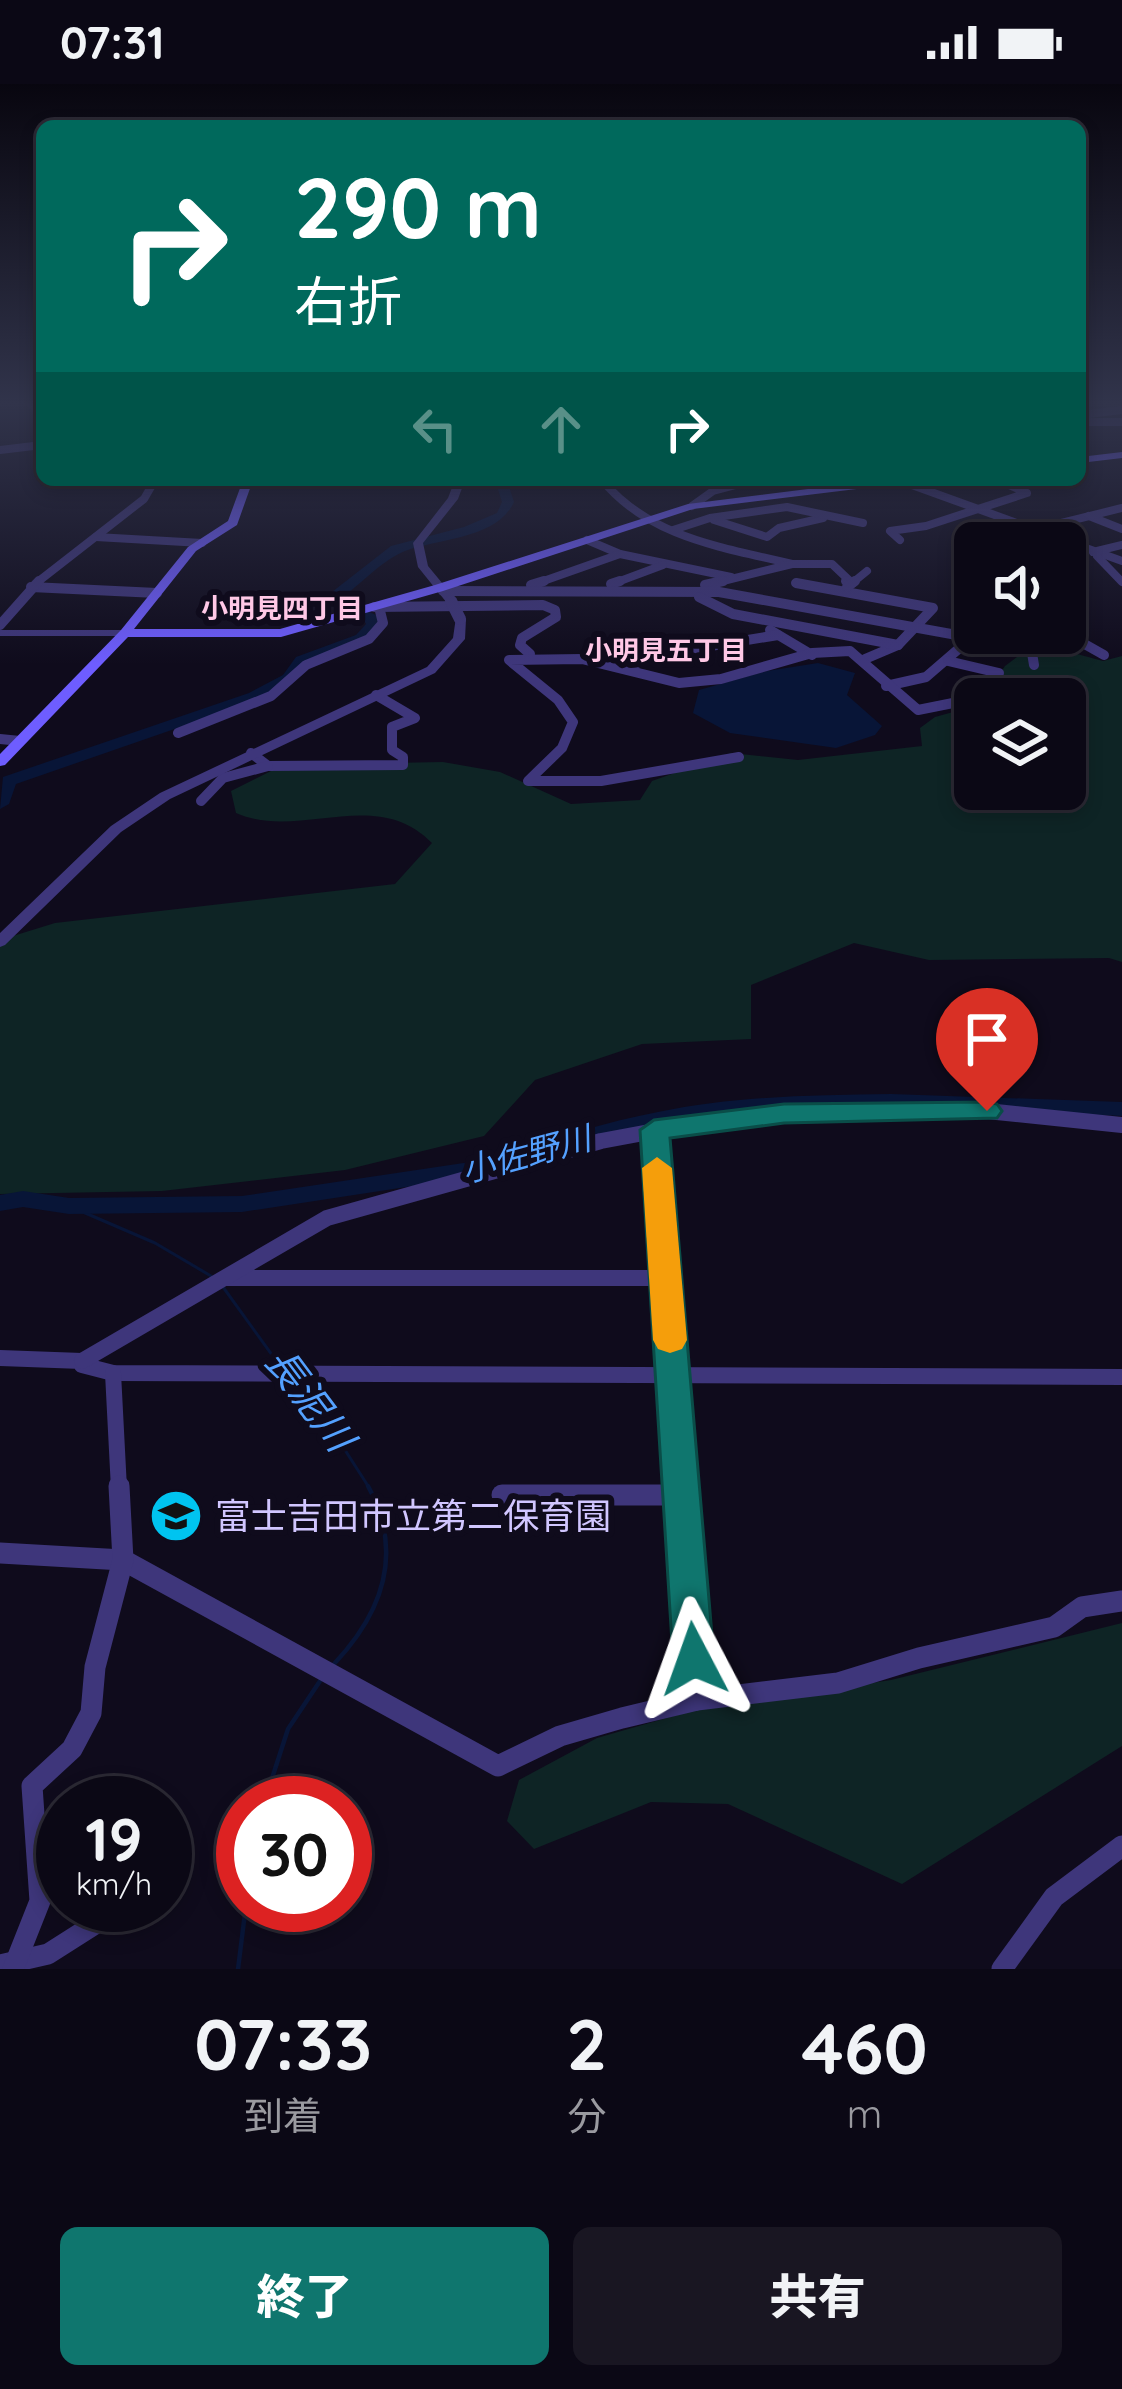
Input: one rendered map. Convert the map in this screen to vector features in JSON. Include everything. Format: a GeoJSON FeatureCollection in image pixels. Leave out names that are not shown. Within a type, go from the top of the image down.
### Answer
{"type":"FeatureCollection","features":[{"type":"Feature","properties":{"kind":"main road"},"geometry":{"type":"LineString","coordinates":[[0,762],[124,633],[202,543],[233,523],[245,489]]}},
{"type":"Feature","properties":{"kind":"main road"},"geometry":{"type":"LineString","coordinates":[[124,633],[279,633],[444,593],[692,506],[829,489]]}},
{"type":"Feature","properties":{"kind":"street"},"geometry":{"type":"LineString","coordinates":[[0,629],[32,587],[144,499],[150,489]]}},
{"type":"Feature","properties":{"kind":"street"},"geometry":{"type":"LineString","coordinates":[[0,942],[116,829],[165,796],[431,670],[452,650],[459,640],[460,619],[417,554],[422,532],[457,489]]}},
{"type":"Feature","properties":{"kind":"street"},"geometry":{"type":"LineString","coordinates":[[609,489],[620,502],[673,530],[717,548],[792,564]]}},
{"type":"Feature","properties":{"kind":"street"},"geometry":{"type":"LineString","coordinates":[[692,506],[717,489]]}},
{"type":"Feature","properties":{"kind":"street"},"geometry":{"type":"LineString","coordinates":[[925,489],[1009,522]]}},
{"type":"Feature","properties":{"kind":"street"},"geometry":{"type":"LineString","coordinates":[[900,540],[890,531],[926,526],[1027,493],[1018,489]]}},
{"type":"Feature","properties":{"kind":"street"},"geometry":{"type":"LineString","coordinates":[[673,530],[710,518],[787,507],[863,523]]}},
{"type":"Feature","properties":{"kind":"street"},"geometry":{"type":"LineString","coordinates":[[1074,522],[1122,508]]}},
{"type":"Feature","properties":{"kind":"street"},"geometry":{"type":"LineString","coordinates":[[767,537],[779,528],[832,516]]}},
{"type":"Feature","properties":{"kind":"street"},"geometry":{"type":"LineString","coordinates":[[1089,516],[1122,529]]}},
{"type":"Feature","properties":{"kind":"street"},"geometry":{"type":"LineString","coordinates":[[710,518],[767,537]]}},
{"type":"Feature","properties":{"kind":"street"},"geometry":{"type":"LineString","coordinates":[[97,537],[202,543]]}},
{"type":"Feature","properties":{"kind":"street"},"geometry":{"type":"LineString","coordinates":[[767,537],[768,557]]}},
{"type":"Feature","properties":{"kind":"street"},"geometry":{"type":"LineString","coordinates":[[587,540],[620,554],[736,578]]}},
{"type":"Feature","properties":{"kind":"street"},"geometry":{"type":"LineString","coordinates":[[1093,552],[1122,545]]}},
{"type":"Feature","properties":{"kind":"street"},"geometry":{"type":"LineString","coordinates":[[1086,550],[1122,561]]}},
{"type":"Feature","properties":{"kind":"street"},"geometry":{"type":"LineString","coordinates":[[1093,552],[1122,582]]}},
{"type":"Feature","properties":{"kind":"street"},"geometry":{"type":"LineString","coordinates":[[520,589],[620,554]]}},
{"type":"Feature","properties":{"kind":"street"},"geometry":{"type":"LineString","coordinates":[[597,589],[668,563]]}},
{"type":"Feature","properties":{"kind":"street"},"geometry":{"type":"LineString","coordinates":[[792,564],[794,603]]}},
{"type":"Feature","properties":{"kind":"street"},"geometry":{"type":"LineString","coordinates":[[689,589],[792,564],[832,564],[848,587]]}},
{"type":"Feature","properties":{"kind":"street"},"geometry":{"type":"LineString","coordinates":[[848,587],[867,571]]}},
{"type":"Feature","properties":{"kind":"street"},"geometry":{"type":"LineString","coordinates":[[796,583],[848,587],[933,608],[898,645],[865,659]]}},
{"type":"Feature","properties":{"kind":"street"},"geometry":{"type":"LineString","coordinates":[[32,587],[157,593]]}},
{"type":"Feature","properties":{"kind":"street"},"geometry":{"type":"LineString","coordinates":[[444,593],[689,589],[954,632]]}},
{"type":"Feature","properties":{"kind":"street"},"geometry":{"type":"LineString","coordinates":[[719,592],[699,597],[733,614],[898,645]]}},
{"type":"Feature","properties":{"kind":"street"},"geometry":{"type":"LineString","coordinates":[[178,734],[271,697],[306,664],[369,639],[382,623],[376,607],[543,605],[555,610],[556,616],[520,640],[530,654]]}},
{"type":"Feature","properties":{"kind":"street"},"geometry":{"type":"LineString","coordinates":[[807,628],[824,608]]}},
{"type":"Feature","properties":{"kind":"street"},"geometry":{"type":"LineString","coordinates":[[758,619],[812,655]]}},
{"type":"Feature","properties":{"kind":"street"},"geometry":{"type":"LineString","coordinates":[[0,629],[124,633]]}},
{"type":"Feature","properties":{"kind":"street"},"geometry":{"type":"LineString","coordinates":[[626,668],[667,654],[747,644],[778,635]]}},
{"type":"Feature","properties":{"kind":"street"},"geometry":{"type":"LineString","coordinates":[[1086,645],[1105,655]]}},
{"type":"Feature","properties":{"kind":"street"},"geometry":{"type":"LineString","coordinates":[[739,757],[601,782],[528,781],[554,760],[573,728],[559,700],[508,660],[530,654],[626,668],[685,683],[840,650],[865,659],[886,686],[918,710],[973,699],[999,673],[948,661]]}},
{"type":"Feature","properties":{"kind":"street"},"geometry":{"type":"LineString","coordinates":[[886,686],[926,677],[955,654]]}},
{"type":"Feature","properties":{"kind":"street"},"geometry":{"type":"LineString","coordinates":[[1032,654],[1034,664]]}},
{"type":"Feature","properties":{"kind":"street"},"geometry":{"type":"LineString","coordinates":[[201,801],[223,778],[268,766],[403,765],[403,757],[392,750],[392,727],[415,718],[376,695]]}},
{"type":"Feature","properties":{"kind":"street"},"geometry":{"type":"LineString","coordinates":[[0,739],[20,741]]}},
{"type":"Feature","properties":{"kind":"street"},"geometry":{"type":"LineString","coordinates":[[251,753],[268,766]]}},
{"type":"Feature","properties":{"kind":"street"},"geometry":{"type":"LineString","coordinates":[[0,1358],[82,1361],[327,1218],[654,1130],[784,1114],[987,1111],[1122,1125]]}},
{"type":"Feature","properties":{"kind":"street"},"geometry":{"type":"LineString","coordinates":[[654,1130],[697,1700]]}},
{"type":"Feature","properties":{"kind":"street"},"geometry":{"type":"LineString","coordinates":[[221,1278],[665,1277]]}},
{"type":"Feature","properties":{"kind":"street"},"geometry":{"type":"LineString","coordinates":[[82,1361],[82,1365],[113,1373],[1122,1377]]}},
{"type":"Feature","properties":{"kind":"street"},"geometry":{"type":"LineString","coordinates":[[83,1932],[34,1960],[9,1958],[40,1901],[32,1786],[72,1749],[91,1713],[95,1667],[123,1560],[113,1373]]}},
{"type":"Feature","properties":{"kind":"street"},"geometry":{"type":"LineString","coordinates":[[502,1496],[681,1495]]}},
{"type":"Feature","properties":{"kind":"street"},"geometry":{"type":"LineString","coordinates":[[0,1553],[123,1560],[498,1766],[560,1736],[697,1700],[838,1683],[919,1658],[1054,1628],[1082,1607],[1122,1601]]}},
{"type":"Feature","properties":{"kind":"street"},"geometry":{"type":"LineString","coordinates":[[1002,1969],[1054,1898],[1122,1846]]}},
{"type":"Feature","properties":{"kind":"green space"},"geometry":{"type":"Polygon","coordinates":[[[1021,654],[1077,654],[1103,661],[1122,656],[1122,962],[1109,958],[929,960],[854,943],[751,985],[751,1039],[642,1044],[535,1080],[484,1136],[345,1170],[162,1191],[0,1194],[0,940],[55,923],[395,884],[432,843],[410,826],[387,818],[260,820],[236,813],[231,791],[283,765],[443,762],[500,772],[571,804],[640,800],[652,781],[731,753],[798,760],[922,746],[920,728],[954,712],[954,810],[1086,810],[1086,678],[997,678],[1021,654]]]}},
{"type":"Feature","properties":{"kind":"green space"},"geometry":{"type":"Polygon","coordinates":[[[1122,1623],[1122,1746],[902,1884],[728,1804],[651,1802],[534,1849],[507,1821],[519,1780],[597,1738],[691,1711],[891,1680],[1122,1623]]]}},
{"type":"Feature","properties":{"kind":"water"},"geometry":{"type":"Polygon","coordinates":[[[818,663],[855,673],[847,695],[882,726],[875,735],[836,748],[730,733],[693,713],[699,690],[818,663]]]}},
{"type":"Feature","properties":{"kind":"waterway","name":"小佐野川"},"geometry":{"type":"LineString","coordinates":[[0,804],[9,781],[255,696],[288,678],[301,660],[361,638],[373,625],[369,615],[341,605],[337,595],[396,549],[469,530],[502,515],[508,502],[504,489]]}},
{"type":"Feature","properties":{"kind":"waterway","name":"小佐野川"},"geometry":{"type":"LineString","coordinates":[[513,1160],[587,1135],[738,1108],[891,1101],[1122,1109]]}},
{"type":"Feature","properties":{"kind":"waterway","name":"小佐野川"},"geometry":{"type":"LineString","coordinates":[[0,1203],[23,1199],[69,1206],[242,1204],[477,1169]]}},
{"type":"Feature","properties":{"kind":"waterway","name":"長泥川"},"geometry":{"type":"LineString","coordinates":[[69,1206],[155,1243],[211,1276]]}},
{"type":"Feature","properties":{"kind":"waterway","name":"長泥川"},"geometry":{"type":"LineString","coordinates":[[223,1287],[280,1366]]}},
{"type":"Feature","properties":{"kind":"waterway","name":"長泥川"},"geometry":{"type":"LineString","coordinates":[[294,1383],[370,1489]]}},
{"type":"Feature","properties":{"kind":"waterway","name":"長泥川"},"geometry":{"type":"LineString","coordinates":[[334,1664],[365,1624],[383,1580],[385,1534],[368,1486]]}},
{"type":"Feature","properties":{"kind":"waterway","name":"長泥川"},"geometry":{"type":"LineString","coordinates":[[273,1776],[288,1729],[320,1681]]}},
{"type":"Feature","properties":{"kind":"waterway","name":"長泥川"},"geometry":{"type":"LineString","coordinates":[[238,1969],[243,1932]]}},
{"type":"Feature","properties":{"kind":"slow traffic"},"geometry":{"type":"LineString","coordinates":[[657,1168],[670,1340]]}},
{"type":"Feature","properties":{"kind":"place","name":"富士吉田市立第二保育園"},"geometry":{"type":"Point","coordinates":[176,1516]}},
{"type":"Feature","properties":{"kind":"district","name":"小明見四丁目"},"geometry":{"type":"Point","coordinates":[282,609]}},
{"type":"Feature","properties":{"kind":"district","name":"小明見五丁目"},"geometry":{"type":"Point","coordinates":[666,651]}},
{"type":"Feature","properties":{"kind":"route"},"geometry":{"type":"LineString","coordinates":[[694,1659],[654,1130],[784,1114],[987,1111]]}}]}
